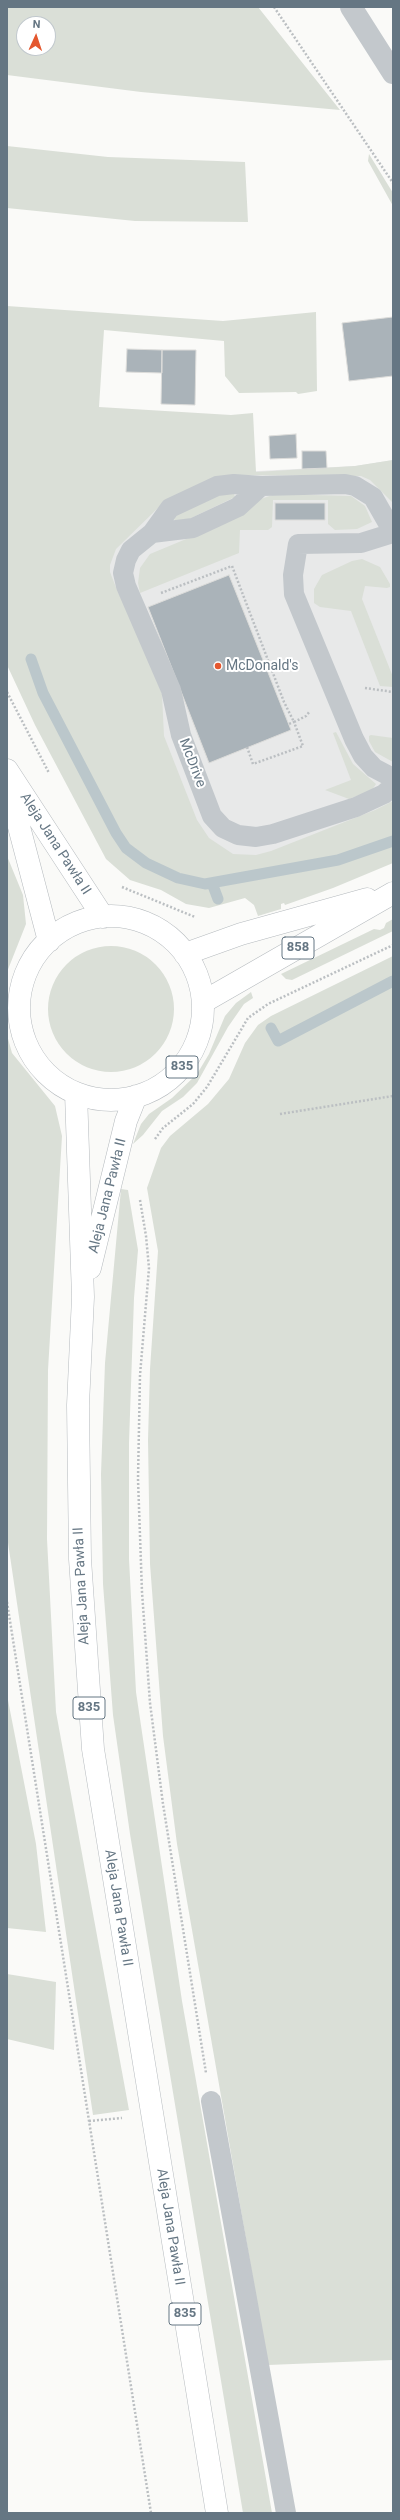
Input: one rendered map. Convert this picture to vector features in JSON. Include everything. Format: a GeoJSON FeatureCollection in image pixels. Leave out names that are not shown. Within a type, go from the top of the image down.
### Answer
{"type":"FeatureCollection","features":[{"type":"Feature","properties":{"kind":"main road","name":"Aleja Jana Pawła II"},"geometry":{"type":"LineString","coordinates":[[7,770],[103,917]]}},
{"type":"Feature","properties":{"kind":"main road","name":"Aleja Jana Pawła II"},"geometry":{"type":"LineString","coordinates":[[7,781],[49,941]]}},
{"type":"Feature","properties":{"kind":"main road","name":"858"},"geometry":{"type":"LineString","coordinates":[[185,954],[241,934],[393,893]]}},
{"type":"Feature","properties":{"kind":"main road","name":"858"},"geometry":{"type":"LineString","coordinates":[[203,1002],[393,893]]}},
{"type":"Feature","properties":{"kind":"main road","name":"835"},"geometry":{"type":"LineString","coordinates":[[103,917],[117,917],[143,922],[166,935],[185,954],[199,982],[203,1002],[199,1035],[183,1065],[157,1088],[136,1096],[100,1099],[76,1093],[55,1081],[38,1063],[26,1042],[21,1024],[20,1006],[23,982],[33,960],[49,941],[80,922],[103,917]]}},
{"type":"Feature","properties":{"kind":"main road","name":"Aleja Jana Pawła II"},"geometry":{"type":"LineString","coordinates":[[76,1093],[83,1297],[78,1405],[79,1551],[93,1749],[217,2513]]}},
{"type":"Feature","properties":{"kind":"main road","name":"Aleja Jana Pawła II"},"geometry":{"type":"LineString","coordinates":[[83,1297],[120,1144],[136,1096]]}},
{"type":"Feature","properties":{"kind":"street"},"geometry":{"type":"LineString","coordinates":[[351,7],[393,73]]}},
{"type":"Feature","properties":{"kind":"lane","name":"McDrive"},"geometry":{"type":"LineString","coordinates":[[393,532],[373,497],[355,486],[344,484],[261,486],[227,484],[198,494],[170,508],[152,533],[131,550],[126,560],[123,573],[126,586],[171,690],[181,735],[212,816],[223,828],[238,835],[256,837],[273,834],[356,808],[384,794],[393,786]]}},
{"type":"Feature","properties":{"kind":"lane"},"geometry":{"type":"LineString","coordinates":[[152,533],[193,528],[238,507],[261,486]]}},
{"type":"Feature","properties":{"kind":"lane"},"geometry":{"type":"LineString","coordinates":[[393,532],[361,543],[298,544],[292,575],[294,594],[354,739],[363,756],[374,768],[393,778]]}},
{"type":"Feature","properties":{"kind":"lane"},"geometry":{"type":"LineString","coordinates":[[211,2101],[286,2513]]}},
{"type":"Feature","properties":{"kind":"path"},"geometry":{"type":"LineString","coordinates":[[274,7],[393,183]]}},
{"type":"Feature","properties":{"kind":"path"},"geometry":{"type":"LineString","coordinates":[[135,604],[232,566],[284,702],[294,722],[303,746],[254,764],[247,747]]}},
{"type":"Feature","properties":{"kind":"path"},"geometry":{"type":"LineString","coordinates":[[289,724],[306,716],[322,694],[347,686],[393,692]]}},
{"type":"Feature","properties":{"kind":"path"},"geometry":{"type":"LineString","coordinates":[[7,692],[52,780]]}},
{"type":"Feature","properties":{"kind":"path"},"geometry":{"type":"LineString","coordinates":[[120,885],[186,915],[202,918]]}},
{"type":"Feature","properties":{"kind":"path"},"geometry":{"type":"LineString","coordinates":[[152,1144],[163,1128],[193,1104],[207,1087],[248,1018],[268,1004],[393,945]]}},
{"type":"Feature","properties":{"kind":"path"},"geometry":{"type":"LineString","coordinates":[[280,1114],[393,1096]]}},
{"type":"Feature","properties":{"kind":"path"},"geometry":{"type":"LineString","coordinates":[[138,1192],[146,1236],[149,1268],[140,1375],[138,1479],[142,1592],[150,1703],[163,1804],[211,2101]]}},
{"type":"Feature","properties":{"kind":"path"},"geometry":{"type":"LineString","coordinates":[[7,1602],[151,2513]]}},
{"type":"Feature","properties":{"kind":"shaded area"},"geometry":{"type":"Polygon","coordinates":[[[7,7],[258,7],[340,110],[141,92],[7,75],[7,7]]]}},
{"type":"Feature","properties":{"kind":"shaded area"},"geometry":{"type":"Polygon","coordinates":[[[7,146],[108,157],[245,162],[248,222],[135,221],[7,208],[7,146]]]}},
{"type":"Feature","properties":{"kind":"shaded area"},"geometry":{"type":"Polygon","coordinates":[[[369,154],[393,193],[393,206],[368,161],[369,154]]]}},
{"type":"Feature","properties":{"kind":"shaded area"},"geometry":{"type":"Polygon","coordinates":[[[7,306],[223,321],[316,312],[317,391],[298,394],[296,392],[239,393],[225,376],[224,341],[104,330],[99,407],[231,415],[253,413],[256,472],[355,466],[393,460],[393,503],[370,480],[361,476],[234,475],[162,504],[116,549],[110,565],[110,572],[140,638],[162,694],[164,736],[197,820],[209,838],[233,854],[256,855],[271,851],[375,810],[393,801],[393,863],[333,888],[285,905],[284,903],[281,904],[281,909],[258,916],[254,905],[245,898],[209,908],[186,904],[161,890],[130,880],[106,859],[35,725],[7,665],[7,306]]]}},
{"type":"Feature","properties":{"kind":"shaded area"},"geometry":{"type":"Polygon","coordinates":[[[393,460],[393,815],[250,868],[207,861],[105,686],[103,469],[219,473],[355,466],[393,460]]]}},
{"type":"Feature","properties":{"kind":"shaded area"},"geometry":{"type":"Polygon","coordinates":[[[222,494],[234,494],[235,497],[187,520],[175,521],[174,519],[177,513],[222,494]]]}},
{"type":"Feature","properties":{"kind":"shaded area"},"geometry":{"type":"Polygon","coordinates":[[[275,494],[351,496],[365,506],[372,522],[357,529],[335,530],[328,524],[328,500],[273,500],[272,527],[268,530],[240,530],[239,553],[140,593],[138,583],[140,568],[150,554],[232,520],[261,499],[275,494]]]}},
{"type":"Feature","properties":{"kind":"shaded area"},"geometry":{"type":"Polygon","coordinates":[[[362,559],[380,567],[390,584],[390,587],[387,588],[365,586],[362,599],[393,677],[393,687],[380,686],[351,611],[320,607],[314,603],[314,589],[322,575],[352,561],[362,559]]]}},
{"type":"Feature","properties":{"kind":"shaded area"},"geometry":{"type":"Polygon","coordinates":[[[336,732],[353,764],[376,784],[372,790],[349,799],[325,790],[351,780],[333,733],[336,732]]]}},
{"type":"Feature","properties":{"kind":"shaded area"},"geometry":{"type":"Polygon","coordinates":[[[369,736],[393,738],[393,762],[375,752],[369,741],[369,736]]]}},
{"type":"Feature","properties":{"kind":"shaded area"},"geometry":{"type":"Polygon","coordinates":[[[7,856],[23,895],[26,924],[7,972],[7,856]]]}},
{"type":"Feature","properties":{"kind":"shaded area"},"geometry":{"type":"Polygon","coordinates":[[[393,919],[393,931],[292,980],[286,979],[281,974],[374,929],[380,930],[384,928],[386,923],[393,919]]]}},
{"type":"Feature","properties":{"kind":"shaded area"},"geometry":{"type":"Polygon","coordinates":[[[117,946],[141,953],[156,964],[167,979],[173,997],[173,1021],[167,1039],[156,1054],[141,1065],[123,1071],[105,1072],[81,1065],[66,1054],[55,1039],[49,1021],[48,1003],[55,979],[66,964],[81,953],[99,947],[117,946]]]}},
{"type":"Feature","properties":{"kind":"shaded area"},"geometry":{"type":"Polygon","coordinates":[[[393,956],[393,2360],[268,2365],[177,1844],[163,1736],[150,1564],[148,1440],[150,1369],[158,1251],[147,1188],[161,1148],[170,1136],[208,1104],[229,1079],[245,1043],[258,1025],[271,1016],[393,956]]]}},
{"type":"Feature","properties":{"kind":"shaded area"},"geometry":{"type":"Polygon","coordinates":[[[251,992],[253,998],[244,1004],[228,1027],[197,1083],[183,1097],[162,1111],[143,1135],[133,1144],[141,1124],[149,1114],[172,1098],[197,1074],[209,1054],[225,1016],[236,1003],[251,992]]]}},
{"type":"Feature","properties":{"kind":"shaded area"},"geometry":{"type":"Polygon","coordinates":[[[7,1035],[12,1053],[55,1106],[62,1136],[48,1370],[47,1539],[56,1712],[129,2110],[93,2115],[7,1536],[7,1035]]]}},
{"type":"Feature","properties":{"kind":"shaded area"},"geometry":{"type":"Polygon","coordinates":[[[121,1189],[128,1190],[138,1250],[134,1298],[129,1443],[129,1559],[136,1692],[182,2001],[272,2513],[243,2513],[130,1834],[113,1715],[103,1584],[101,1474],[105,1363],[121,1189]]]}},
{"type":"Feature","properties":{"kind":"shaded area"},"geometry":{"type":"Polygon","coordinates":[[[7,1695],[36,1844],[46,1932],[7,1928],[7,1695]]]}},
{"type":"Feature","properties":{"kind":"shaded area"},"geometry":{"type":"Polygon","coordinates":[[[7,1974],[56,1982],[54,2050],[7,2039],[7,1974]]]}},
{"type":"Feature","properties":{"kind":"building"},"geometry":{"type":"Polygon","coordinates":[[[393,317],[393,376],[349,381],[342,323],[393,317]]]}},
{"type":"Feature","properties":{"kind":"building"},"geometry":{"type":"Polygon","coordinates":[[[127,349],[162,350],[162,373],[126,372],[127,349]]]}},
{"type":"Feature","properties":{"kind":"building"},"geometry":{"type":"Polygon","coordinates":[[[162,350],[196,350],[195,405],[161,404],[162,350]]]}},
{"type":"Feature","properties":{"kind":"building"},"geometry":{"type":"Polygon","coordinates":[[[296,434],[297,458],[270,459],[269,436],[296,434]]]}},
{"type":"Feature","properties":{"kind":"building"},"geometry":{"type":"Polygon","coordinates":[[[302,451],[326,451],[327,468],[302,469],[302,451]]]}},
{"type":"Feature","properties":{"kind":"building"},"geometry":{"type":"Polygon","coordinates":[[[275,503],[325,503],[325,520],[275,520],[275,503]]]}},
{"type":"Feature","properties":{"kind":"building","name":"McDonald's"},"geometry":{"type":"Polygon","coordinates":[[[229,575],[291,730],[209,763],[148,607],[229,575]]]}},
{"type":"Feature","properties":{"kind":"waterway"},"geometry":{"type":"LineString","coordinates":[[31,659],[43,693],[116,833],[126,848],[146,863],[178,878],[205,884],[338,860],[393,841]]}},
{"type":"Feature","properties":{"kind":"waterway"},"geometry":{"type":"LineString","coordinates":[[212,883],[218,899]]}},
{"type":"Feature","properties":{"kind":"waterway"},"geometry":{"type":"LineString","coordinates":[[271,1028],[278,1041],[393,981]]}},
{"type":"Feature","properties":{"kind":"place","name":"McDonald's"},"geometry":{"type":"Point","coordinates":[218,666]}}]}
